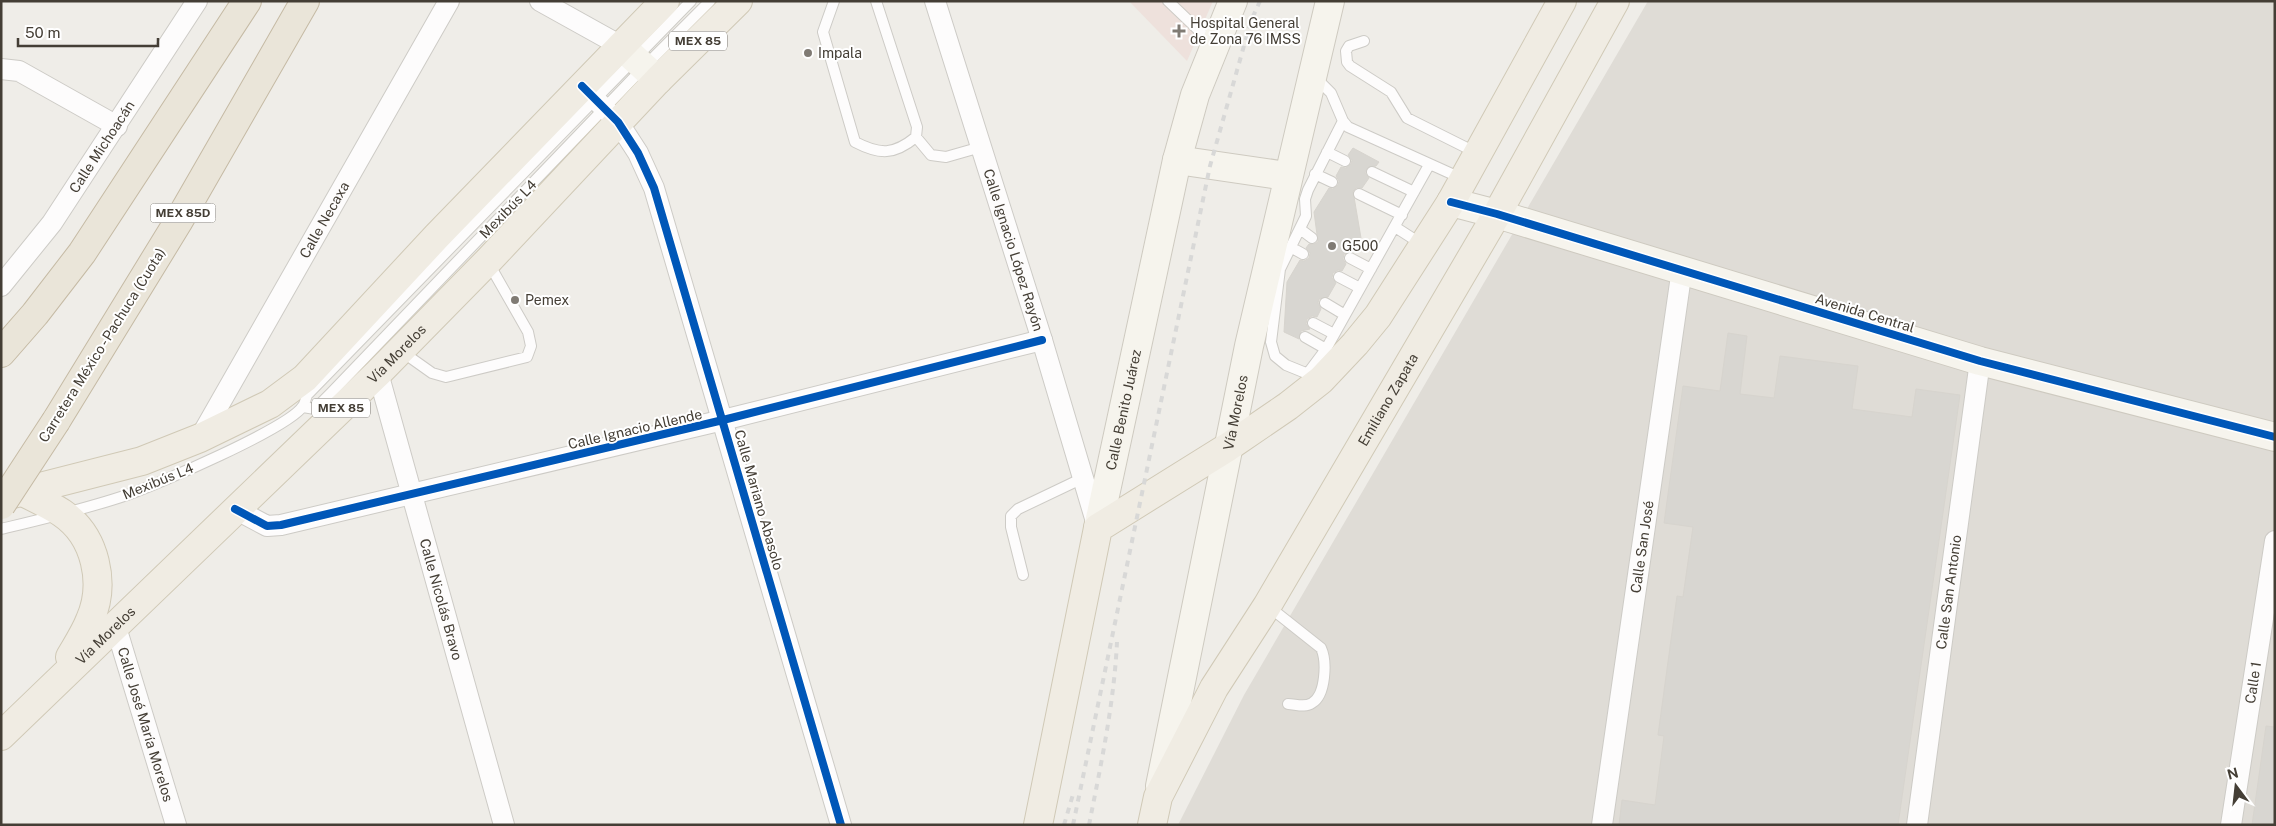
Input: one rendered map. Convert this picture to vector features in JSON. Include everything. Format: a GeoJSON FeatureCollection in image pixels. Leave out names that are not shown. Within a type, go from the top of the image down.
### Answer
{"type":"FeatureCollection","features":[{"type":"Feature","properties":{"kind":"highway"},"geometry":{"type":"LineString","coordinates":[[1,353],[35,314],[82,253],[202,74],[247,1]]}},
{"type":"Feature","properties":{"kind":"highway","name":"Carretera México - Pachuca (Cuota)"},"geometry":{"type":"LineString","coordinates":[[8,498],[178,222],[305,1]]}},
{"type":"Feature","properties":{"kind":"main road","name":"Vía Morelos"},"geometry":{"type":"LineString","coordinates":[[8,498],[142,462],[200,438],[270,404],[304,378],[600,104],[639,63],[665,1]]}},
{"type":"Feature","properties":{"kind":"main road","name":"Vía Morelos"},"geometry":{"type":"LineString","coordinates":[[1,736],[115,624],[378,373],[488,261],[600,104],[639,63],[738,1]]}},
{"type":"Feature","properties":{"kind":"main road","name":"Calle Benito Juárez"},"geometry":{"type":"LineString","coordinates":[[1038,825],[1098,528],[1177,160],[1195,95],[1233,1]]}},
{"type":"Feature","properties":{"kind":"main road","name":"Vía Morelos"},"geometry":{"type":"LineString","coordinates":[[1152,825],[1228,447],[1273,315],[1303,177],[1314,76],[1330,1]]}},
{"type":"Feature","properties":{"kind":"main road"},"geometry":{"type":"LineString","coordinates":[[1098,528],[1228,447],[1315,377],[1378,316],[1457,191],[1562,1]]}},
{"type":"Feature","properties":{"kind":"main road","name":"Emiliano Zapata"},"geometry":{"type":"LineString","coordinates":[[1158,797],[1214,688],[1267,606],[1497,214],[1615,1]]}},
{"type":"Feature","properties":{"kind":"main road"},"geometry":{"type":"LineString","coordinates":[[1177,160],[1303,177]]}},
{"type":"Feature","properties":{"kind":"main road","name":"Avenida Central"},"geometry":{"type":"LineString","coordinates":[[1457,191],[1497,214],[1980,361],[2275,437]]}},
{"type":"Feature","properties":{"kind":"main road"},"geometry":{"type":"LineString","coordinates":[[8,498],[63,514],[82,534],[92,550],[99,583],[91,619],[55,685]]}},
{"type":"Feature","properties":{"kind":"street","name":"Calle Michoacán"},"geometry":{"type":"LineString","coordinates":[[1,286],[52,223],[197,1]]}},
{"type":"Feature","properties":{"kind":"street","name":"Calle Necaxa"},"geometry":{"type":"LineString","coordinates":[[200,438],[449,1]]}},
{"type":"Feature","properties":{"kind":"street"},"geometry":{"type":"LineString","coordinates":[[540,1],[639,63]]}},
{"type":"Feature","properties":{"kind":"street","name":"Calle Ignacio López Rayón"},"geometry":{"type":"LineString","coordinates":[[935,1],[1042,340],[1098,528]]}},
{"type":"Feature","properties":{"kind":"street"},"geometry":{"type":"LineString","coordinates":[[1,69],[19,71],[117,126]]}},
{"type":"Feature","properties":{"kind":"street","name":"Calle Mariano Abasolo"},"geometry":{"type":"LineString","coordinates":[[600,104],[638,153],[654,188],[841,825]]}},
{"type":"Feature","properties":{"kind":"street","name":"Calle San José"},"geometry":{"type":"LineString","coordinates":[[1602,825],[1682,270]]}},
{"type":"Feature","properties":{"kind":"street","name":"Calle Ignacio Allende"},"geometry":{"type":"LineString","coordinates":[[236,509],[267,526],[281,525],[723,420],[1042,340]]}},
{"type":"Feature","properties":{"kind":"street","name":"Calle San Antonio"},"geometry":{"type":"LineString","coordinates":[[1917,825],[1980,361]]}},
{"type":"Feature","properties":{"kind":"street","name":"Calle Nicolás Bravo"},"geometry":{"type":"LineString","coordinates":[[378,373],[504,825]]}},
{"type":"Feature","properties":{"kind":"street","name":"Calle 1"},"geometry":{"type":"LineString","coordinates":[[2231,825],[2275,540]]}},
{"type":"Feature","properties":{"kind":"street","name":"Calle José María Morelos"},"geometry":{"type":"LineString","coordinates":[[115,624],[176,825]]}},
{"type":"Feature","properties":{"kind":"lane"},"geometry":{"type":"LineString","coordinates":[[639,63],[692,1]]}},
{"type":"Feature","properties":{"kind":"lane"},"geometry":{"type":"LineString","coordinates":[[639,63],[710,1]]}},
{"type":"Feature","properties":{"kind":"lane"},"geometry":{"type":"LineString","coordinates":[[834,1],[823,32],[855,142],[875,152],[904,147],[916,137],[917,126],[876,1]]}},
{"type":"Feature","properties":{"kind":"lane"},"geometry":{"type":"LineString","coordinates":[[1168,1],[1214,45]]}},
{"type":"Feature","properties":{"kind":"lane"},"geometry":{"type":"LineString","coordinates":[[1364,41],[1349,46],[1346,51],[1346,62],[1350,66],[1391,92],[1407,118],[1478,154]]}},
{"type":"Feature","properties":{"kind":"lane"},"geometry":{"type":"LineString","coordinates":[[1314,76],[1331,93],[1343,121],[1348,127],[1429,164],[1457,191]]}},
{"type":"Feature","properties":{"kind":"lane","name":"Mexibús L4"},"geometry":{"type":"LineString","coordinates":[[303,407],[315,409],[331,394],[600,104]]}},
{"type":"Feature","properties":{"kind":"lane","name":"Mexibús L4"},"geometry":{"type":"LineString","coordinates":[[1,529],[63,514],[127,495],[181,472],[275,427],[303,407],[307,395],[600,104]]}},
{"type":"Feature","properties":{"kind":"lane"},"geometry":{"type":"LineString","coordinates":[[1343,121],[1327,152],[1303,177],[1306,216],[1292,248],[1280,269],[1271,342],[1275,356],[1286,365],[1315,377],[1334,334],[1429,164]]}},
{"type":"Feature","properties":{"kind":"lane"},"geometry":{"type":"LineString","coordinates":[[916,137],[931,155],[946,157],[981,147]]}},
{"type":"Feature","properties":{"kind":"lane"},"geometry":{"type":"LineString","coordinates":[[1327,152],[1345,161]]}},
{"type":"Feature","properties":{"kind":"lane"},"geometry":{"type":"LineString","coordinates":[[1372,172],[1414,192]]}},
{"type":"Feature","properties":{"kind":"lane"},"geometry":{"type":"LineString","coordinates":[[1303,177],[1332,182]]}},
{"type":"Feature","properties":{"kind":"lane"},"geometry":{"type":"LineString","coordinates":[[1359,194],[1402,215]]}},
{"type":"Feature","properties":{"kind":"lane"},"geometry":{"type":"LineString","coordinates":[[1395,227],[1424,246]]}},
{"type":"Feature","properties":{"kind":"lane"},"geometry":{"type":"LineString","coordinates":[[1300,229],[1312,238]]}},
{"type":"Feature","properties":{"kind":"lane"},"geometry":{"type":"LineString","coordinates":[[1292,248],[1303,254]]}},
{"type":"Feature","properties":{"kind":"lane"},"geometry":{"type":"LineString","coordinates":[[1350,258],[1371,269]]}},
{"type":"Feature","properties":{"kind":"lane"},"geometry":{"type":"LineString","coordinates":[[400,350],[432,374],[446,377],[527,357],[531,346],[531,339],[488,261]]}},
{"type":"Feature","properties":{"kind":"lane"},"geometry":{"type":"LineString","coordinates":[[1280,269],[1290,276]]}},
{"type":"Feature","properties":{"kind":"lane"},"geometry":{"type":"LineString","coordinates":[[1339,277],[1360,288]]}},
{"type":"Feature","properties":{"kind":"lane"},"geometry":{"type":"LineString","coordinates":[[1324,303],[1345,315]]}},
{"type":"Feature","properties":{"kind":"lane"},"geometry":{"type":"LineString","coordinates":[[1273,315],[1284,326]]}},
{"type":"Feature","properties":{"kind":"lane"},"geometry":{"type":"LineString","coordinates":[[1313,323],[1334,334]]}},
{"type":"Feature","properties":{"kind":"lane"},"geometry":{"type":"LineString","coordinates":[[1305,337],[1326,349]]}},
{"type":"Feature","properties":{"kind":"lane"},"geometry":{"type":"LineString","coordinates":[[1023,575],[1011,526],[1011,516],[1018,509],[1084,478]]}},
{"type":"Feature","properties":{"kind":"lane"},"geometry":{"type":"LineString","coordinates":[[1267,606],[1321,648],[1325,656],[1326,669],[1318,696],[1312,704],[1304,706],[1288,704]]}},
{"type":"Feature","properties":{"kind":"shaded area","name":"Hospital General de Zona 76 IMSS"},"geometry":{"type":"Polygon","coordinates":[[[1129,1],[1213,1],[1187,61],[1129,1]]]}},
{"type":"Feature","properties":{"kind":"shaded area"},"geometry":{"type":"Polygon","coordinates":[[[1648,1],[2275,1],[2275,825],[1178,825],[1244,695],[1648,1]]]}},
{"type":"Feature","properties":{"kind":"building","name":"G500"},"geometry":{"type":"Polygon","coordinates":[[[1353,148],[1379,162],[1376,166],[1368,167],[1365,173],[1369,178],[1362,188],[1356,188],[1353,191],[1361,238],[1353,252],[1344,254],[1343,259],[1346,264],[1342,271],[1338,270],[1333,273],[1332,278],[1336,283],[1328,297],[1319,299],[1318,303],[1321,309],[1317,317],[1312,316],[1307,319],[1306,324],[1310,329],[1301,331],[1299,339],[1284,332],[1287,282],[1300,260],[1304,261],[1309,258],[1310,253],[1306,248],[1309,244],[1318,242],[1314,212],[1329,188],[1333,189],[1338,185],[1339,181],[1336,176],[1341,167],[1346,168],[1351,164],[1352,160],[1348,155],[1353,148]]]}},
{"type":"Feature","properties":{"kind":"building"},"geometry":{"type":"Polygon","coordinates":[[[1728,333],[1747,336],[1740,394],[1774,398],[1780,356],[1858,366],[1852,409],[1912,417],[1916,389],[1960,395],[1898,825],[1619,825],[1622,800],[1655,805],[1664,736],[1658,735],[1677,596],[1683,597],[1693,527],[1664,523],[1683,386],[1720,391],[1728,333]]]}},
{"type":"Feature","properties":{"kind":"building"},"geometry":{"type":"Polygon","coordinates":[[[2266,726],[2275,727],[2275,825],[2252,825],[2266,726]]]}},
{"type":"Feature","properties":{"kind":"railway"},"geometry":{"type":"LineString","coordinates":[[1073,825],[1210,166],[1251,21],[1260,1]]}},
{"type":"Feature","properties":{"kind":"railway"},"geometry":{"type":"LineString","coordinates":[[1089,825],[1110,711],[1117,642]]}},
{"type":"Feature","properties":{"kind":"railway"},"geometry":{"type":"LineString","coordinates":[[1064,825],[1074,791]]}},
{"type":"Feature","properties":{"kind":"cycle path"},"geometry":{"type":"LineString","coordinates":[[582,86],[618,122],[638,153],[654,188],[841,825]]}},
{"type":"Feature","properties":{"kind":"cycle path"},"geometry":{"type":"LineString","coordinates":[[1451,202],[1497,214],[1980,361],[2275,437]]}},
{"type":"Feature","properties":{"kind":"cycle path"},"geometry":{"type":"LineString","coordinates":[[235,509],[267,526],[281,525],[723,420],[1042,340]]}},
{"type":"Feature","properties":{"kind":"place","name":"Hospital General de Zona 76 IMSS"},"geometry":{"type":"Point","coordinates":[1179,31]}},
{"type":"Feature","properties":{"kind":"place","name":"Impala"},"geometry":{"type":"Point","coordinates":[808,53]}},
{"type":"Feature","properties":{"kind":"place","name":"G500"},"geometry":{"type":"Point","coordinates":[1332,246]}},
{"type":"Feature","properties":{"kind":"place","name":"Pemex"},"geometry":{"type":"Point","coordinates":[515,300]}}]}
